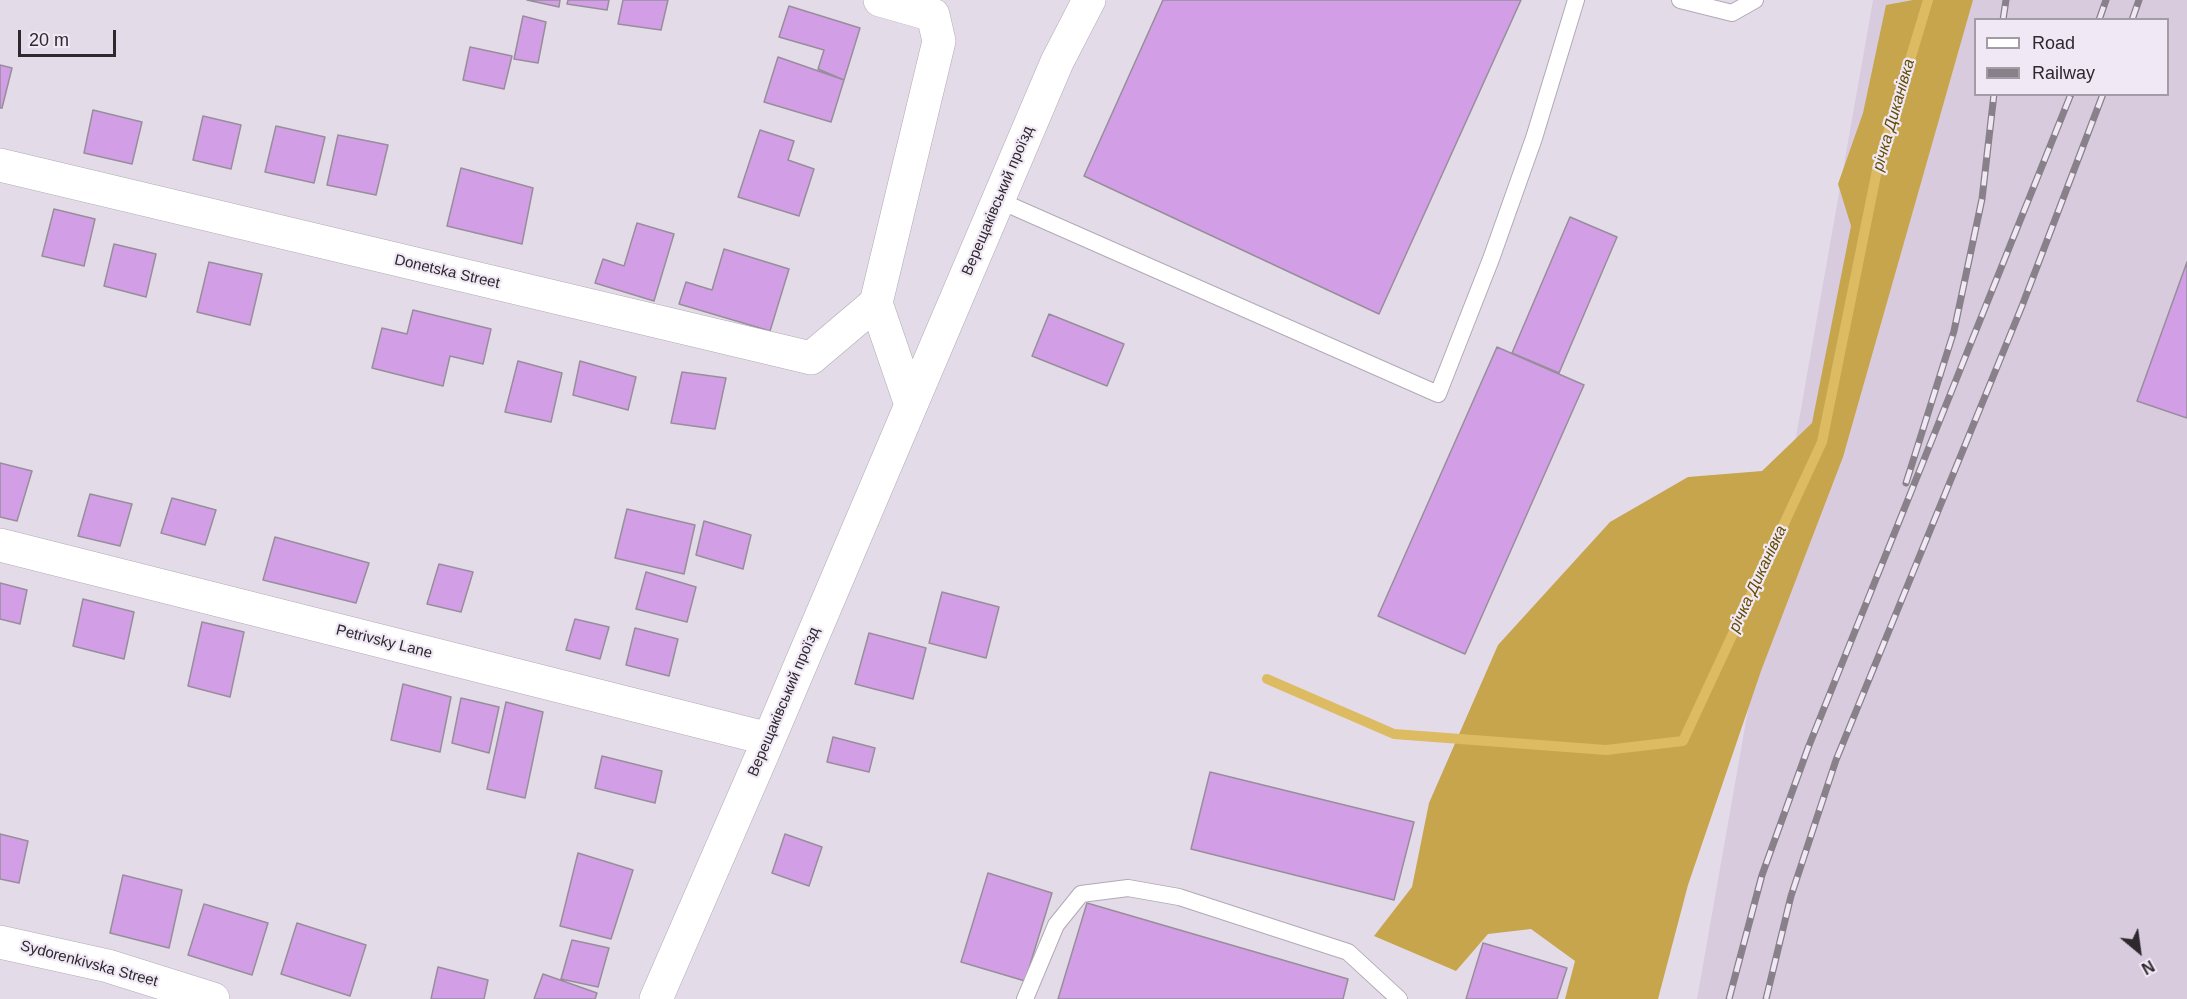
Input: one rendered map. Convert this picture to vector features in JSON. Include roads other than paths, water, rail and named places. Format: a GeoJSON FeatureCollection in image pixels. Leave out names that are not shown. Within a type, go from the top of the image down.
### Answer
{"type":"FeatureCollection","features":[{"type":"Feature","properties":{"kind":"street"},"geometry":{"type":"LineString","coordinates":[[880,0],[933,15],[939,41],[876,303],[911,405]]}},
{"type":"Feature","properties":{"kind":"street","name":"Верещаківський проїзд"},"geometry":{"type":"LineString","coordinates":[[656,999],[1057,62],[1089,0]]}},
{"type":"Feature","properties":{"kind":"street","name":"Donetska Street"},"geometry":{"type":"LineString","coordinates":[[0,165],[811,358],[876,303]]}},
{"type":"Feature","properties":{"kind":"street","name":"Petrivsky Lane"},"geometry":{"type":"LineString","coordinates":[[0,545],[769,739]]}},
{"type":"Feature","properties":{"kind":"street","name":"Sydorenkivska Street"},"geometry":{"type":"LineString","coordinates":[[0,942],[108,966],[213,999]]}},
{"type":"Feature","properties":{"kind":"lane"},"geometry":{"type":"LineString","coordinates":[[998,200],[1438,394],[1491,259],[1534,138],[1576,0]]}},
{"type":"Feature","properties":{"kind":"lane"},"geometry":{"type":"LineString","coordinates":[[1680,0],[1732,13],[1755,0]]}},
{"type":"Feature","properties":{"kind":"lane"},"geometry":{"type":"LineString","coordinates":[[1025,999],[1056,926],[1082,894],[1128,888],[1179,897],[1348,952],[1400,999]]}},
{"type":"Feature","properties":{"kind":"waterway","name":"річка Диканівка"},"geometry":{"type":"LineString","coordinates":[[1267,679],[1394,734],[1606,750],[1683,741],[1822,442],[1877,170],[1928,0]]}},
{"type":"Feature","properties":{"kind":"railway"},"geometry":{"type":"LineString","coordinates":[[2003,18],[2006,0]]}},
{"type":"Feature","properties":{"kind":"railway"},"geometry":{"type":"LineString","coordinates":[[2100,18],[2106,0]]}},
{"type":"Feature","properties":{"kind":"railway"},"geometry":{"type":"LineString","coordinates":[[2133,18],[2139,0]]}},
{"type":"Feature","properties":{"kind":"railway"},"geometry":{"type":"LineString","coordinates":[[1906,483],[1954,331],[1982,199],[1994,96]]}},
{"type":"Feature","properties":{"kind":"railway"},"geometry":{"type":"LineString","coordinates":[[1729,999],[1762,875],[1808,748],[2070,96]]}},
{"type":"Feature","properties":{"kind":"railway"},"geometry":{"type":"LineString","coordinates":[[1766,999],[1791,896],[1836,760],[2022,306],[2102,96]]}}]}
